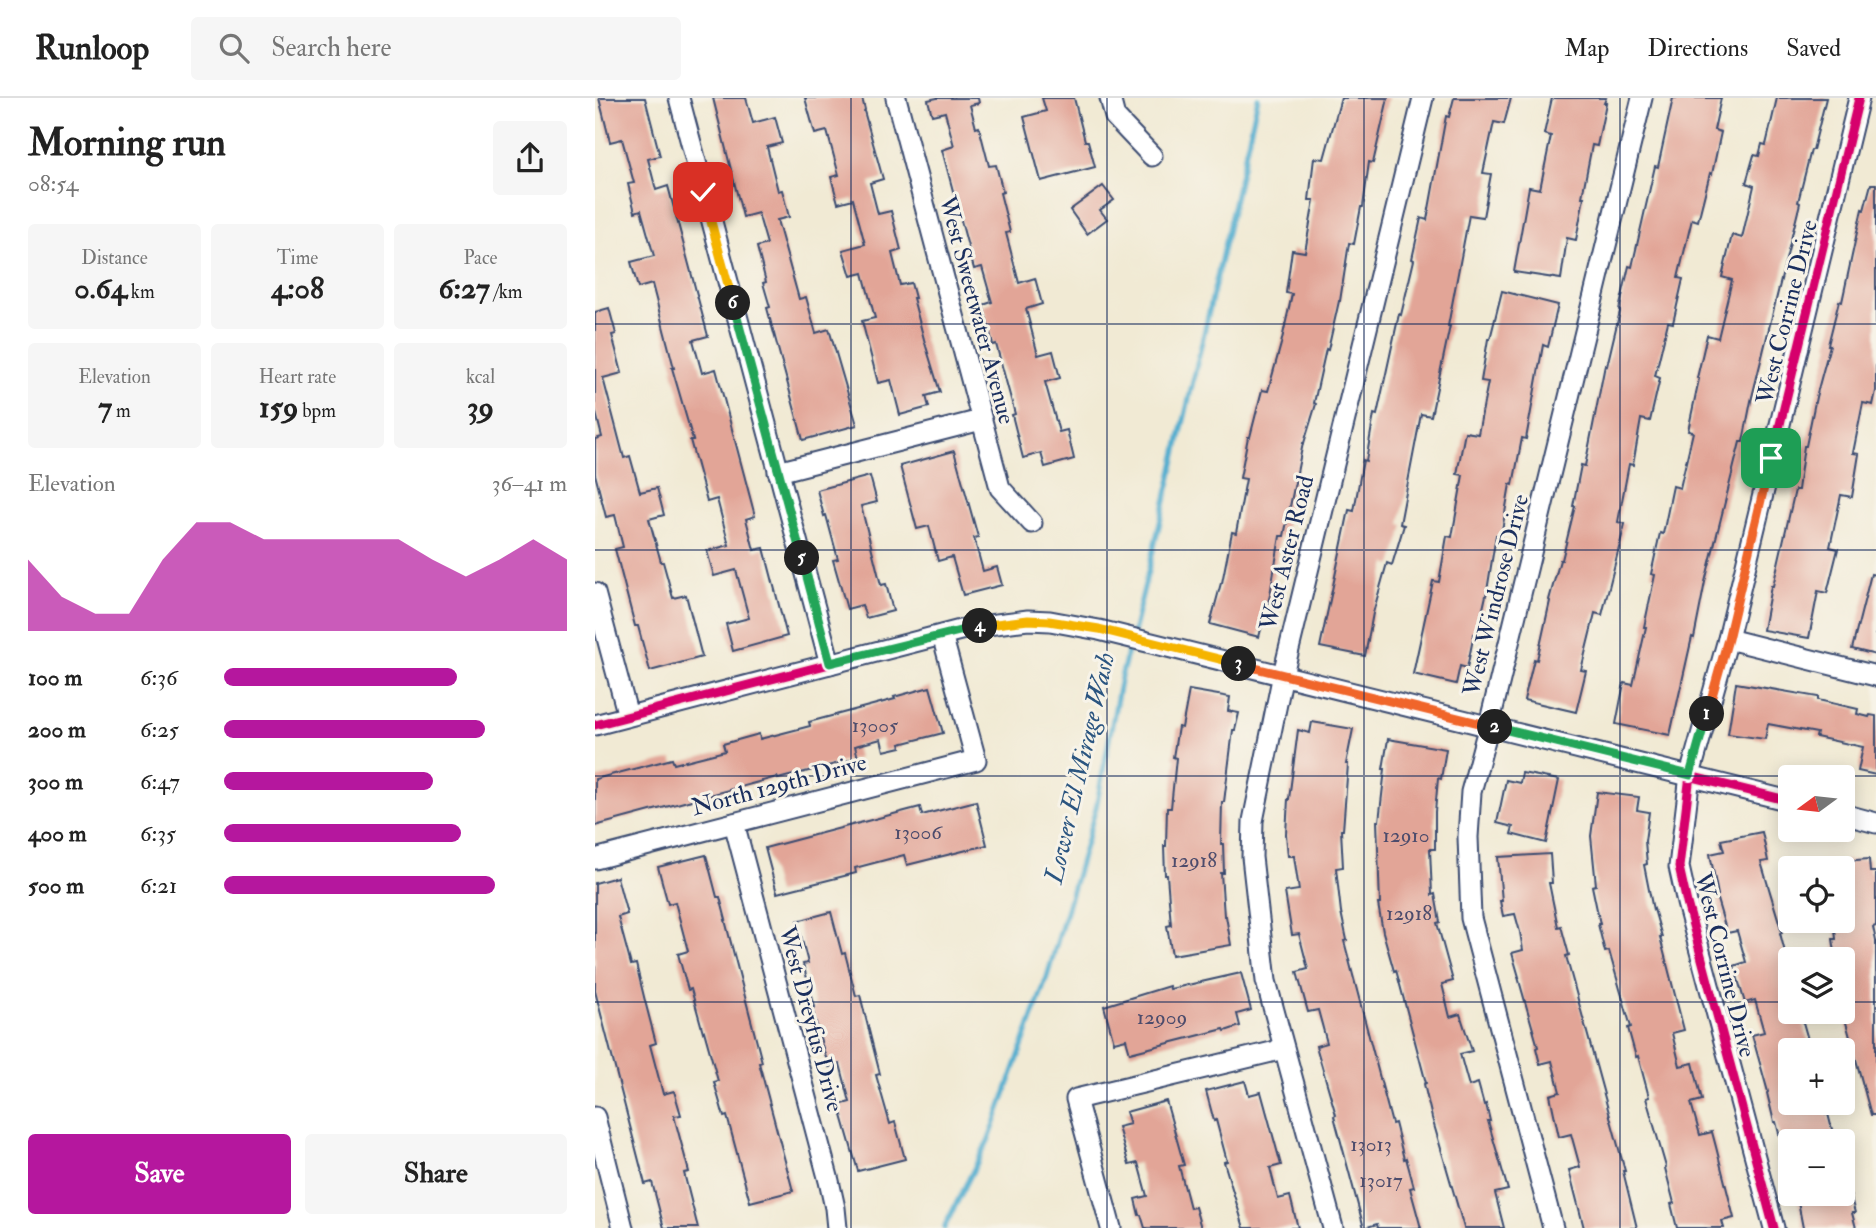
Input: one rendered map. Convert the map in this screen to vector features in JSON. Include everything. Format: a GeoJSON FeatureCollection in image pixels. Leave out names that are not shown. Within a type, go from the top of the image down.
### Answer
{"type":"FeatureCollection","features":[{"type":"Feature","properties":{"kind":"street"},"geometry":{"type":"LineString","coordinates":[[678,98],[830,663]]}},
{"type":"Feature","properties":{"kind":"street","name":"West Sweetwater Avenue"},"geometry":{"type":"LineString","coordinates":[[896,98],[1000,488],[1032,523]]}},
{"type":"Feature","properties":{"kind":"street"},"geometry":{"type":"LineString","coordinates":[[1110,98],[1115,117],[1152,156]]}},
{"type":"Feature","properties":{"kind":"street","name":"West Aster Road"},"geometry":{"type":"LineString","coordinates":[[1332,1228],[1266,981],[1252,857],[1253,821],[1283,674],[1423,98]]}},
{"type":"Feature","properties":{"kind":"street","name":"West Windrose Drive"},"geometry":{"type":"LineString","coordinates":[[1553,1228],[1471,918],[1468,837],[1471,792],[1642,98]]}},
{"type":"Feature","properties":{"kind":"street","name":"West Corrine Drive"},"geometry":{"type":"LineString","coordinates":[[1774,1228],[1679,867],[1690,775],[1728,639],[1859,98]]}},
{"type":"Feature","properties":{"kind":"street"},"geometry":{"type":"LineString","coordinates":[[778,472],[981,420]]}},
{"type":"Feature","properties":{"kind":"street"},"geometry":{"type":"LineString","coordinates":[[595,593],[628,716]]}},
{"type":"Feature","properties":{"kind":"street"},"geometry":{"type":"LineString","coordinates":[[595,725],[972,627],[1028,620],[1099,629],[1778,797]]}},
{"type":"Feature","properties":{"kind":"street","name":"North 129th Drive"},"geometry":{"type":"LineString","coordinates":[[595,859],[976,760],[942,635]]}},
{"type":"Feature","properties":{"kind":"street"},"geometry":{"type":"LineString","coordinates":[[1728,639],[1876,676]]}},
{"type":"Feature","properties":{"kind":"street"},"geometry":{"type":"LineString","coordinates":[[1855,817],[1876,823]]}},
{"type":"Feature","properties":{"kind":"street","name":"West Dreyfus Drive"},"geometry":{"type":"LineString","coordinates":[[734,823],[829,1181],[837,1228]]}},
{"type":"Feature","properties":{"kind":"street"},"geometry":{"type":"LineString","coordinates":[[1111,1228],[1076,1099],[1285,1049]]}},
{"type":"Feature","properties":{"kind":"street"},"geometry":{"type":"LineString","coordinates":[[595,1117],[623,1228]]}},
{"type":"Feature","properties":{"kind":"building"},"geometry":{"type":"Polygon","coordinates":[[[599,98],[645,98],[660,156],[648,159],[656,190],[668,186],[708,336],[693,340],[702,373],[716,369],[755,516],[746,519],[754,550],[764,548],[787,636],[733,651],[726,624],[749,618],[736,570],[714,576],[707,551],[729,545],[717,499],[707,502],[652,284],[638,288],[631,262],[654,256],[641,210],[635,212],[628,184],[634,183],[622,139],[610,142],[599,98]]]}},
{"type":"Feature","properties":{"kind":"building"},"geometry":{"type":"Polygon","coordinates":[[[713,98],[746,98],[753,123],[775,117],[782,143],[767,147],[778,191],[782,190],[789,217],[777,220],[799,299],[806,297],[816,333],[829,329],[857,425],[803,440],[767,308],[770,307],[763,283],[766,282],[757,247],[767,244],[758,213],[743,217],[713,98]]]}},
{"type":"Feature","properties":{"kind":"building"},"geometry":{"type":"Polygon","coordinates":[[[805,98],[862,98],[883,179],[870,183],[878,214],[891,211],[901,250],[892,253],[900,285],[911,283],[940,392],[926,396],[929,407],[900,415],[891,380],[878,383],[862,321],[875,318],[863,273],[851,276],[843,250],[865,244],[853,199],[838,203],[831,177],[839,175],[827,131],[815,134],[805,98]]]}},
{"type":"Feature","properties":{"kind":"building"},"geometry":{"type":"Polygon","coordinates":[[[978,98],[979,103],[970,105],[976,128],[979,127],[989,166],[996,165],[1010,232],[1006,233],[1019,283],[1035,278],[1042,304],[1026,309],[1038,355],[1053,351],[1060,378],[1045,382],[1059,432],[1067,430],[1074,459],[1045,467],[1041,453],[1023,458],[1012,415],[1015,414],[983,305],[992,302],[982,267],[974,269],[942,150],[954,146],[945,112],[932,115],[928,100],[978,98]]]}},
{"type":"Feature","properties":{"kind":"building"},"geometry":{"type":"Polygon","coordinates":[[[1042,98],[1074,98],[1095,167],[1041,181],[1024,117],[1046,111],[1042,98]]]}},
{"type":"Feature","properties":{"kind":"building"},"geometry":{"type":"Polygon","coordinates":[[[1341,98],[1388,98],[1373,163],[1369,162],[1363,207],[1354,244],[1349,243],[1340,301],[1328,350],[1326,349],[1314,403],[1316,404],[1303,443],[1284,536],[1280,536],[1270,595],[1259,637],[1210,624],[1222,583],[1232,532],[1236,533],[1246,479],[1240,478],[1248,437],[1262,390],[1268,391],[1292,294],[1286,293],[1292,250],[1305,252],[1314,200],[1309,200],[1314,158],[1324,159],[1341,98]]]}},
{"type":"Feature","properties":{"kind":"building"},"geometry":{"type":"Polygon","coordinates":[[[1454,98],[1511,98],[1504,124],[1494,122],[1483,173],[1491,174],[1483,217],[1469,215],[1431,416],[1421,414],[1400,524],[1404,525],[1392,565],[1387,563],[1373,613],[1365,656],[1320,647],[1349,510],[1354,511],[1363,460],[1366,461],[1374,414],[1377,415],[1399,314],[1401,315],[1421,218],[1427,220],[1446,116],[1449,117],[1454,98]]]}},
{"type":"Feature","properties":{"kind":"building"},"geometry":{"type":"Polygon","coordinates":[[[1552,98],[1606,98],[1597,146],[1592,145],[1576,240],[1567,238],[1561,279],[1514,272],[1529,187],[1540,189],[1551,136],[1544,134],[1552,98]]]}},
{"type":"Feature","properties":{"kind":"building"},"geometry":{"type":"Polygon","coordinates":[[[1673,98],[1721,98],[1714,130],[1721,132],[1698,221],[1692,219],[1678,278],[1683,279],[1673,323],[1668,322],[1655,376],[1660,378],[1650,421],[1641,419],[1633,465],[1629,464],[1618,522],[1625,524],[1602,615],[1595,613],[1581,670],[1586,671],[1576,712],[1524,700],[1562,560],[1575,506],[1581,465],[1585,466],[1605,365],[1607,366],[1629,266],[1632,267],[1655,166],[1658,167],[1673,98]]]}},
{"type":"Feature","properties":{"kind":"building"},"geometry":{"type":"Polygon","coordinates":[[[1777,98],[1826,98],[1798,202],[1800,203],[1743,442],[1740,442],[1705,582],[1670,735],[1616,724],[1624,683],[1633,685],[1646,627],[1655,575],[1651,574],[1660,533],[1663,534],[1673,486],[1680,488],[1693,432],[1688,431],[1707,335],[1718,338],[1732,280],[1722,277],[1732,235],[1742,238],[1754,186],[1746,183],[1754,155],[1759,156],[1762,144],[1766,145],[1777,98]]]}},
{"type":"Feature","properties":{"kind":"building"},"geometry":{"type":"Polygon","coordinates":[[[1871,184],[1876,184],[1876,391],[1873,405],[1863,403],[1853,453],[1859,454],[1852,497],[1841,495],[1830,547],[1838,549],[1827,593],[1818,591],[1809,638],[1763,630],[1795,490],[1798,490],[1804,446],[1828,345],[1839,301],[1842,302],[1862,209],[1864,210],[1871,184]]]}},
{"type":"Feature","properties":{"kind":"building"},"geometry":{"type":"Polygon","coordinates":[[[1103,186],[1114,200],[1100,210],[1107,219],[1087,234],[1070,210],[1103,186]]]}},
{"type":"Feature","properties":{"kind":"building"},"geometry":{"type":"Polygon","coordinates":[[[1502,291],[1558,305],[1548,347],[1543,345],[1526,439],[1522,438],[1513,485],[1510,484],[1501,536],[1496,535],[1477,635],[1474,634],[1467,668],[1460,666],[1456,684],[1413,674],[1433,581],[1439,582],[1447,536],[1452,537],[1463,475],[1457,474],[1465,432],[1478,434],[1488,382],[1481,381],[1488,339],[1502,291]]]}},
{"type":"Feature","properties":{"kind":"building"},"geometry":{"type":"Polygon","coordinates":[[[609,308],[616,334],[612,335],[622,373],[603,378],[624,458],[630,456],[640,492],[657,488],[664,515],[649,519],[673,598],[686,595],[702,657],[650,671],[615,549],[623,547],[615,515],[606,517],[595,474],[595,439],[602,437],[595,409],[595,312],[609,308]]]}},
{"type":"Feature","properties":{"kind":"building"},"geometry":{"type":"Polygon","coordinates":[[[954,451],[978,537],[974,538],[983,571],[997,567],[1002,585],[963,595],[952,557],[938,561],[929,526],[917,529],[900,466],[954,451]]]}},
{"type":"Feature","properties":{"kind":"building"},"geometry":{"type":"Polygon","coordinates":[[[870,476],[877,502],[861,506],[881,585],[886,584],[893,611],[866,618],[862,605],[847,609],[833,560],[838,559],[817,490],[870,476]]]}},
{"type":"Feature","properties":{"kind":"building"},"geometry":{"type":"Polygon","coordinates":[[[1871,574],[1876,575],[1876,655],[1852,649],[1871,574]]]}},
{"type":"Feature","properties":{"kind":"building"},"geometry":{"type":"Polygon","coordinates":[[[1736,683],[1818,697],[1818,700],[1858,709],[1857,714],[1876,716],[1876,775],[1858,771],[1863,747],[1816,737],[1817,733],[1768,724],[1765,739],[1728,734],[1736,683]]]}},
{"type":"Feature","properties":{"kind":"building"},"geometry":{"type":"Polygon","coordinates":[[[930,687],[943,733],[884,751],[881,739],[855,746],[858,758],[595,826],[595,779],[672,759],[674,764],[725,751],[723,744],[759,734],[760,739],[810,726],[809,722],[930,687]]]}},
{"type":"Feature","properties":{"kind":"building"},"geometry":{"type":"Polygon","coordinates":[[[1189,690],[1230,697],[1228,711],[1239,713],[1233,730],[1222,802],[1221,844],[1224,873],[1221,873],[1224,916],[1231,945],[1172,955],[1167,926],[1171,925],[1164,846],[1167,808],[1171,808],[1176,758],[1173,757],[1178,727],[1182,728],[1189,690]]]}},
{"type":"Feature","properties":{"kind":"building"},"geometry":{"type":"Polygon","coordinates":[[[1312,722],[1353,729],[1346,764],[1341,830],[1343,867],[1336,868],[1347,940],[1344,941],[1392,1124],[1395,1123],[1414,1187],[1410,1188],[1421,1228],[1378,1228],[1377,1224],[1364,1228],[1316,1046],[1327,1043],[1318,1010],[1308,1012],[1297,972],[1308,969],[1299,934],[1292,935],[1285,892],[1299,890],[1294,856],[1288,856],[1288,799],[1298,730],[1310,733],[1312,722]]]}},
{"type":"Feature","properties":{"kind":"building"},"geometry":{"type":"Polygon","coordinates":[[[1388,739],[1446,749],[1441,779],[1438,778],[1435,849],[1430,849],[1432,895],[1435,894],[1440,922],[1437,923],[1453,981],[1442,984],[1450,1017],[1460,1014],[1472,1051],[1460,1054],[1469,1086],[1478,1083],[1484,1105],[1486,1104],[1488,1121],[1508,1190],[1495,1193],[1504,1228],[1464,1228],[1432,1118],[1424,1084],[1426,1083],[1396,970],[1394,971],[1383,932],[1378,904],[1377,821],[1388,739]]]}},
{"type":"Feature","properties":{"kind":"building"},"geometry":{"type":"Polygon","coordinates":[[[1522,773],[1559,780],[1546,843],[1511,834],[1513,827],[1497,823],[1506,780],[1520,783],[1522,773]]]}},
{"type":"Feature","properties":{"kind":"building"},"geometry":{"type":"Polygon","coordinates":[[[1597,792],[1639,797],[1637,810],[1649,812],[1645,841],[1647,864],[1644,865],[1684,1030],[1672,1033],[1680,1066],[1693,1063],[1702,1100],[1691,1103],[1700,1135],[1712,1132],[1734,1218],[1722,1221],[1724,1228],[1677,1228],[1666,1167],[1646,1098],[1649,1097],[1628,1028],[1631,1027],[1609,951],[1605,952],[1598,924],[1592,886],[1596,885],[1591,836],[1597,792]]]}},
{"type":"Feature","properties":{"kind":"building"},"geometry":{"type":"Polygon","coordinates":[[[976,801],[987,845],[907,865],[904,855],[855,868],[856,873],[777,893],[765,848],[920,807],[922,815],[976,801]]]}},
{"type":"Feature","properties":{"kind":"building"},"geometry":{"type":"Polygon","coordinates":[[[1762,832],[1768,861],[1761,862],[1784,947],[1778,947],[1778,1024],[1803,1024],[1808,1038],[1778,1038],[1778,1115],[1828,1115],[1832,1129],[1778,1130],[1774,1122],[1752,1035],[1764,1032],[1755,1000],[1745,1003],[1734,966],[1746,962],[1737,931],[1727,933],[1716,896],[1718,895],[1710,854],[1724,851],[1721,840],[1762,832]]]}},
{"type":"Feature","properties":{"kind":"building"},"geometry":{"type":"Polygon","coordinates":[[[1550,854],[1552,883],[1549,883],[1558,927],[1561,926],[1569,955],[1566,956],[1625,1171],[1637,1228],[1584,1228],[1569,1170],[1580,1167],[1571,1134],[1559,1137],[1550,1095],[1560,1092],[1552,1061],[1540,1064],[1536,1048],[1538,1047],[1512,953],[1523,950],[1520,932],[1515,914],[1503,916],[1498,857],[1550,854]]]}},
{"type":"Feature","properties":{"kind":"building"},"geometry":{"type":"Polygon","coordinates":[[[706,855],[726,920],[762,1062],[759,1063],[793,1191],[750,1202],[727,1116],[724,1117],[714,1082],[718,1081],[704,1031],[678,954],[688,951],[675,902],[668,904],[658,867],[706,855]]]}},
{"type":"Feature","properties":{"kind":"building"},"geometry":{"type":"Polygon","coordinates":[[[1869,859],[1870,872],[1876,872],[1876,926],[1873,927],[1876,941],[1876,1115],[1871,1115],[1855,1056],[1855,1038],[1850,1038],[1846,1024],[1855,1024],[1855,947],[1834,947],[1833,939],[1836,939],[1835,933],[1855,933],[1855,860],[1869,859]]]}},
{"type":"Feature","properties":{"kind":"building"},"geometry":{"type":"Polygon","coordinates":[[[617,877],[627,914],[618,917],[631,965],[636,964],[656,1043],[650,1045],[663,1094],[674,1091],[681,1115],[674,1116],[689,1172],[684,1173],[698,1228],[664,1228],[652,1182],[645,1184],[595,991],[595,883],[617,877]]]}},
{"type":"Feature","properties":{"kind":"building"},"geometry":{"type":"Polygon","coordinates":[[[831,912],[856,996],[860,995],[880,1074],[876,1075],[890,1124],[895,1122],[905,1159],[858,1171],[839,1105],[850,1102],[840,1064],[829,1067],[822,1045],[803,964],[808,963],[797,921],[831,912]]]}},
{"type":"Feature","properties":{"kind":"building"},"geometry":{"type":"Polygon","coordinates":[[[1241,973],[1251,1010],[1237,1014],[1240,1026],[1130,1053],[1126,1039],[1114,1042],[1104,1006],[1169,986],[1170,989],[1241,973]]]}},
{"type":"Feature","properties":{"kind":"building"},"geometry":{"type":"Polygon","coordinates":[[[1245,1081],[1249,1095],[1261,1092],[1281,1165],[1270,1168],[1278,1199],[1290,1196],[1298,1228],[1244,1228],[1206,1091],[1245,1081]]]}},
{"type":"Feature","properties":{"kind":"building"},"geometry":{"type":"Polygon","coordinates":[[[1166,1101],[1184,1165],[1179,1166],[1190,1208],[1195,1207],[1201,1228],[1145,1228],[1139,1215],[1135,1199],[1147,1196],[1138,1163],[1129,1165],[1118,1127],[1130,1124],[1126,1112],[1166,1101]]]}},
{"type":"Feature","properties":{"kind":"building"},"geometry":{"type":"Polygon","coordinates":[[[1799,1206],[1853,1206],[1856,1228],[1803,1228],[1799,1206]]]}},
{"type":"Feature","properties":{"kind":"waterway","name":"Lower El Mirage Wash"},"geometry":{"type":"LineString","coordinates":[[1133,633],[1258,98]]}},
{"type":"Feature","properties":{"kind":"waterway","name":"Lower El Mirage Wash"},"geometry":{"type":"LineString","coordinates":[[944,1228],[990,1137],[1047,977],[1096,808],[1130,643]]}},
{"type":"Feature","properties":{"kind":"cycle path"},"geometry":{"type":"LineString","coordinates":[[1774,1228],[1679,867],[1690,775],[1728,639],[1859,98]]}},
{"type":"Feature","properties":{"kind":"cycle path"},"geometry":{"type":"LineString","coordinates":[[595,725],[972,627],[1028,620],[1050,621],[1099,630],[1778,798]]}},
{"type":"Feature","properties":{"kind":"route"},"geometry":{"type":"LineString","coordinates":[[703,192],[830,663],[972,627],[1007,621],[1049,621],[1099,629],[1690,775],[1728,639],[1771,458]]}}]}
